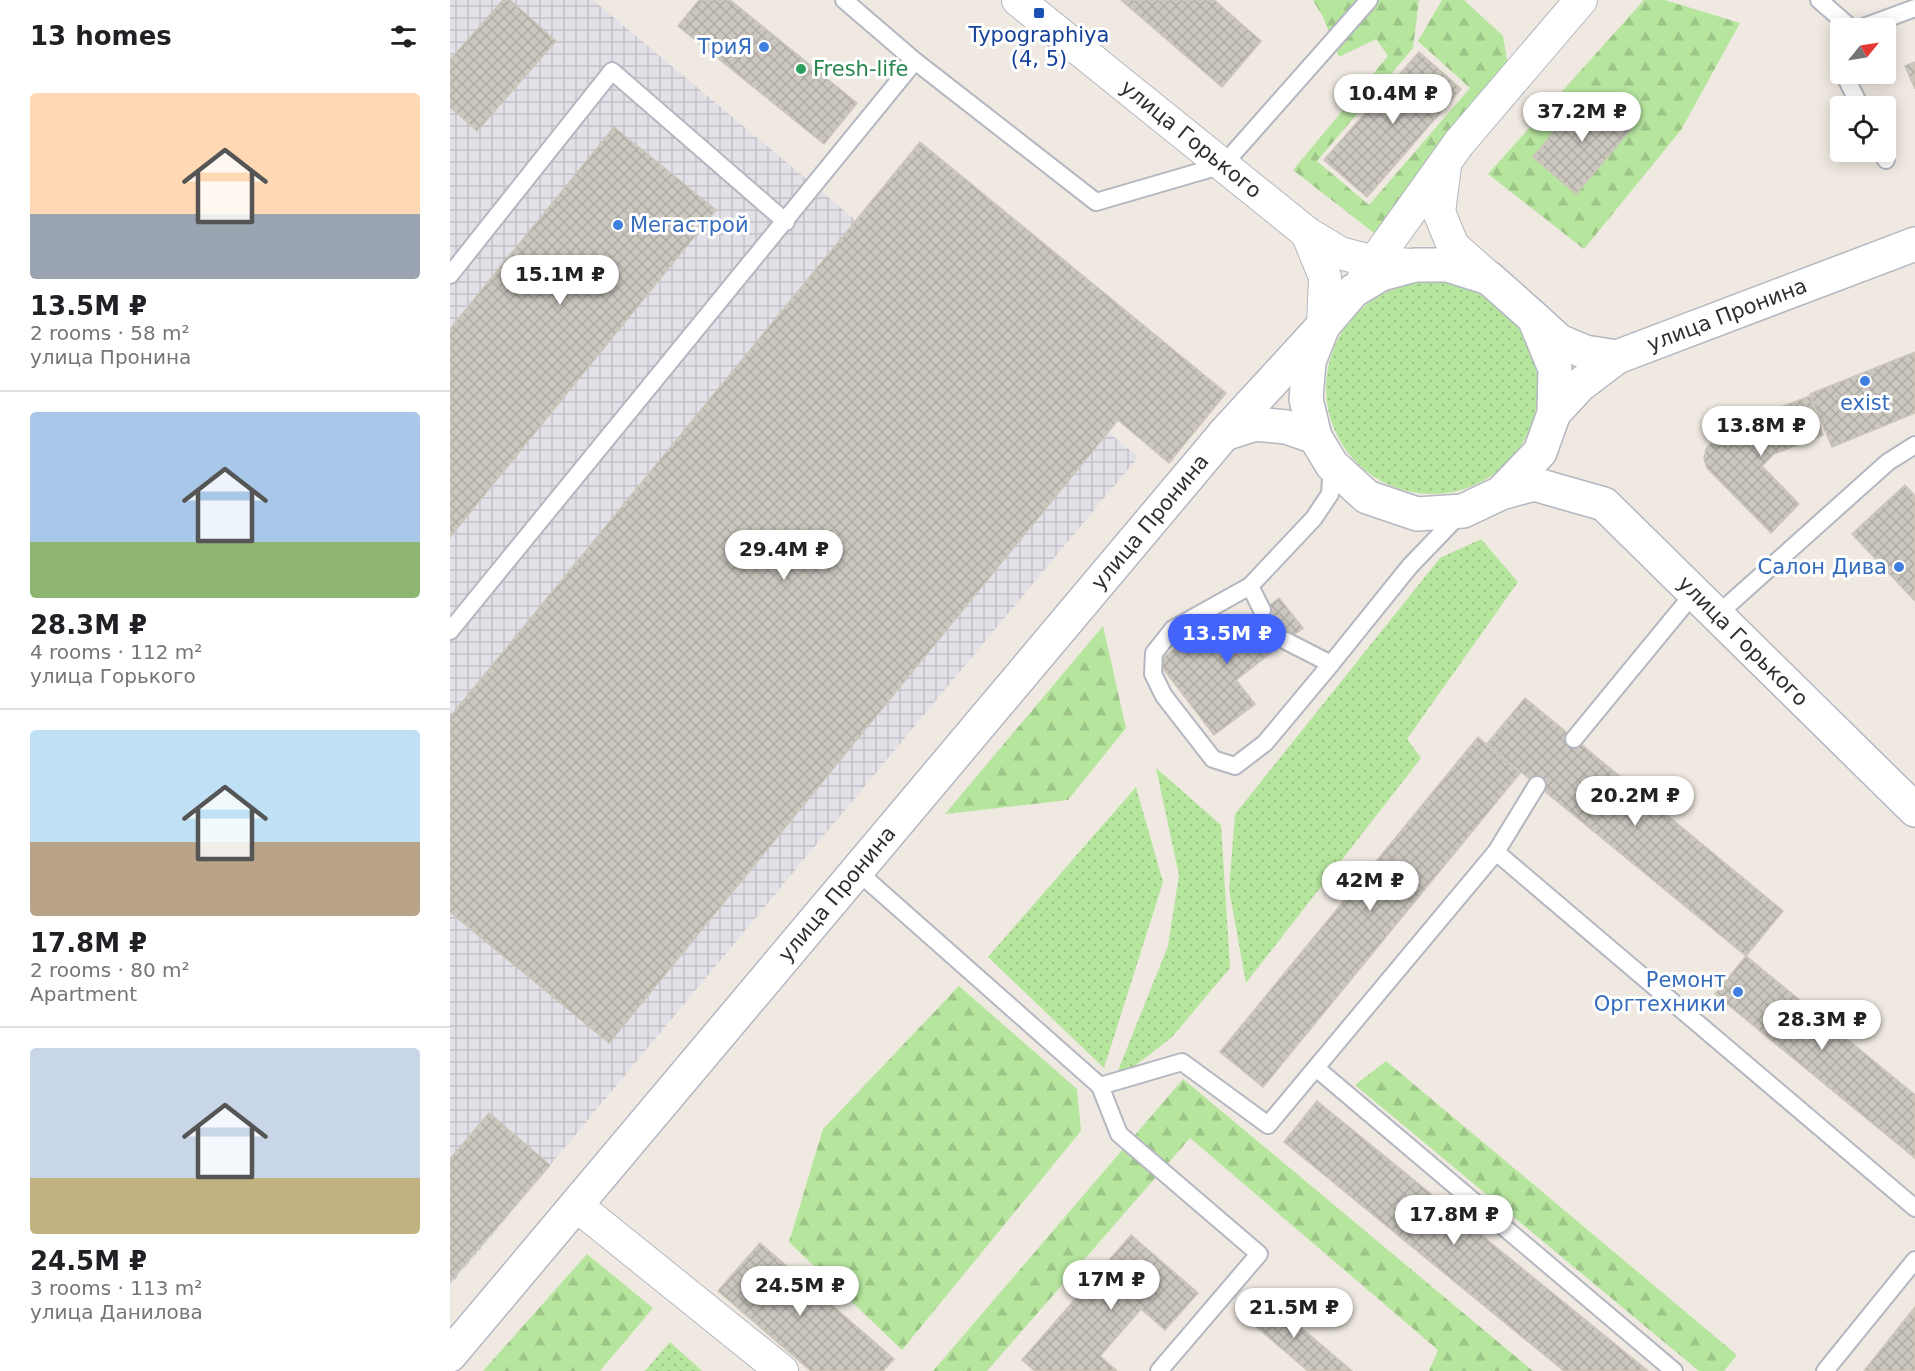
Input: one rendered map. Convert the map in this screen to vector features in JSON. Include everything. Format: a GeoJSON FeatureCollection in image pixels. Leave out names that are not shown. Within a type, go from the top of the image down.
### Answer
{"type":"FeatureCollection","features":[{"type":"Feature","properties":{"kind":"main road","name":"улица Пронина"},"geometry":{"type":"LineString","coordinates":[[1554,413],[1580,385],[1617,357],[1915,244]]}},
{"type":"Feature","properties":{"kind":"main road","name":"улица Пронина"},"geometry":{"type":"LineString","coordinates":[[450,1355],[1224,434],[1353,291],[1381,274],[1415,265],[1448,265],[1489,278],[1534,318],[1555,369],[1554,413],[1540,452],[1501,493],[1463,511],[1417,514],[1367,497],[1332,465],[1315,436],[1306,399],[1309,361],[1323,326]]}},
{"type":"Feature","properties":{"kind":"main road"},"geometry":{"type":"LineString","coordinates":[[1534,318],[1559,341],[1585,352],[1617,357]]}},
{"type":"Feature","properties":{"kind":"main road"},"geometry":{"type":"LineString","coordinates":[[1224,434],[1255,424],[1286,427],[1315,436]]}},
{"type":"Feature","properties":{"kind":"main road"},"geometry":{"type":"LineString","coordinates":[[1540,452],[1546,473],[1559,490]]}},
{"type":"Feature","properties":{"kind":"main road","name":"улица Горького"},"geometry":{"type":"LineString","coordinates":[[1501,493],[1534,484],[1604,504],[1915,810]]}},
{"type":"Feature","properties":{"kind":"street","name":"улица Горького"},"geometry":{"type":"LineString","coordinates":[[1018,0],[1307,233],[1340,253],[1374,262],[1415,265]]}},
{"type":"Feature","properties":{"kind":"street","name":"улица Пронина"},"geometry":{"type":"LineString","coordinates":[[1353,291],[1459,143],[1581,0]]}},
{"type":"Feature","properties":{"kind":"street"},"geometry":{"type":"LineString","coordinates":[[1445,162],[1439,212],[1453,246],[1489,278]]}},
{"type":"Feature","properties":{"kind":"street"},"geometry":{"type":"LineString","coordinates":[[1307,233],[1325,277],[1323,326]]}},
{"type":"Feature","properties":{"kind":"street"},"geometry":{"type":"LineString","coordinates":[[576,1205],[782,1371]]}},
{"type":"Feature","properties":{"kind":"lane"},"geometry":{"type":"LineString","coordinates":[[844,0],[915,61],[1096,202],[1223,165],[1369,0]]}},
{"type":"Feature","properties":{"kind":"lane"},"geometry":{"type":"LineString","coordinates":[[1819,0],[1840,18]]}},
{"type":"Feature","properties":{"kind":"lane"},"geometry":{"type":"LineString","coordinates":[[1888,18],[1915,8]]}},
{"type":"Feature","properties":{"kind":"lane"},"geometry":{"type":"LineString","coordinates":[[450,632],[915,61]]}},
{"type":"Feature","properties":{"kind":"lane"},"geometry":{"type":"LineString","coordinates":[[450,275],[612,70],[786,222]]}},
{"type":"Feature","properties":{"kind":"lane"},"geometry":{"type":"LineString","coordinates":[[1717,615],[1888,462],[1915,445]]}},
{"type":"Feature","properties":{"kind":"lane"},"geometry":{"type":"LineString","coordinates":[[1332,465],[1330,494],[1320,510],[1250,586],[1173,630],[1154,653],[1153,674],[1164,696],[1214,759],[1235,766],[1264,743],[1410,566],[1463,511]]}},
{"type":"Feature","properties":{"kind":"lane"},"geometry":{"type":"LineString","coordinates":[[1250,586],[1262,610]]}},
{"type":"Feature","properties":{"kind":"lane"},"geometry":{"type":"LineString","coordinates":[[1574,739],[1694,592]]}},
{"type":"Feature","properties":{"kind":"lane"},"geometry":{"type":"LineString","coordinates":[[1286,641],[1331,664]]}},
{"type":"Feature","properties":{"kind":"lane"},"geometry":{"type":"LineString","coordinates":[[1100,1086],[1182,1062],[1268,1125],[1496,852],[1536,785]]}},
{"type":"Feature","properties":{"kind":"lane"},"geometry":{"type":"LineString","coordinates":[[1496,852],[1915,1208]]}},
{"type":"Feature","properties":{"kind":"lane"},"geometry":{"type":"LineString","coordinates":[[857,871],[1100,1086],[1119,1134],[1258,1254],[1159,1371]]}},
{"type":"Feature","properties":{"kind":"lane"},"geometry":{"type":"LineString","coordinates":[[1316,1068],[1674,1371]]}},
{"type":"Feature","properties":{"kind":"lane"},"geometry":{"type":"LineString","coordinates":[[1825,1371],[1915,1260]]}},
{"type":"Feature","properties":{"kind":"shaded area"},"geometry":{"type":"Polygon","coordinates":[[[450,0],[593,0],[1138,457],[450,1286],[450,0]]]}},
{"type":"Feature","properties":{"kind":"green space"},"geometry":{"type":"Polygon","coordinates":[[[1313,0],[1419,0],[1413,48],[1317,161],[1369,205],[1470,88],[1418,41],[1442,0],[1464,0],[1503,36],[1510,77],[1374,233],[1293,170],[1388,56],[1376,39],[1339,57],[1323,17],[1313,0]]]}},
{"type":"Feature","properties":{"kind":"green space"},"geometry":{"type":"Polygon","coordinates":[[[1644,0],[1665,0],[1740,23],[1681,130],[1584,249],[1488,174],[1644,0]]]}},
{"type":"Feature","properties":{"kind":"green space"},"geometry":{"type":"Polygon","coordinates":[[[1422,282],[1442,282],[1482,294],[1507,313],[1520,329],[1530,347],[1536,367],[1538,388],[1536,409],[1530,429],[1520,447],[1507,463],[1491,476],[1473,486],[1442,494],[1422,494],[1382,482],[1350,455],[1334,429],[1326,398],[1326,378],[1338,338],[1365,306],[1391,290],[1422,282]]]}},
{"type":"Feature","properties":{"kind":"green space"},"geometry":{"type":"Polygon","coordinates":[[[1481,539],[1518,582],[1407,739],[1421,758],[1246,983],[1229,889],[1235,814],[1440,558],[1481,539]]]}},
{"type":"Feature","properties":{"kind":"green space"},"geometry":{"type":"Polygon","coordinates":[[[1103,626],[1126,728],[1068,800],[945,814],[1103,626]]]}},
{"type":"Feature","properties":{"kind":"green space"},"geometry":{"type":"Polygon","coordinates":[[[1156,768],[1221,825],[1230,968],[1172,1037],[1113,1083],[1168,946],[1179,875],[1156,768]]]}},
{"type":"Feature","properties":{"kind":"green space"},"geometry":{"type":"Polygon","coordinates":[[[1136,787],[1163,882],[1104,1068],[988,957],[1136,787]]]}},
{"type":"Feature","properties":{"kind":"green space"},"geometry":{"type":"Polygon","coordinates":[[[959,986],[1077,1089],[1081,1131],[902,1350],[789,1242],[823,1129],[959,986]]]}},
{"type":"Feature","properties":{"kind":"green space"},"geometry":{"type":"Polygon","coordinates":[[[1386,1061],[1737,1355],[1724,1371],[1699,1371],[1355,1085],[1386,1061]]]}},
{"type":"Feature","properties":{"kind":"green space"},"geometry":{"type":"Polygon","coordinates":[[[1183,1079],[1533,1371],[1429,1371],[1438,1350],[1190,1138],[987,1371],[933,1371],[1183,1079]]]}},
{"type":"Feature","properties":{"kind":"green space"},"geometry":{"type":"Polygon","coordinates":[[[587,1254],[653,1308],[600,1371],[483,1371],[587,1254]]]}},
{"type":"Feature","properties":{"kind":"green space"},"geometry":{"type":"Polygon","coordinates":[[[670,1342],[702,1371],[645,1371],[670,1342]]]}},
{"type":"Feature","properties":{"kind":"building"},"geometry":{"type":"Polygon","coordinates":[[[503,0],[510,0],[556,41],[477,131],[450,107],[450,60],[503,0]]]}},
{"type":"Feature","properties":{"kind":"building"},"geometry":{"type":"Polygon","coordinates":[[[699,0],[730,0],[857,103],[824,144],[678,26],[699,0]]]}},
{"type":"Feature","properties":{"kind":"building"},"geometry":{"type":"Polygon","coordinates":[[[1121,0],[1214,0],[1261,41],[1222,87],[1121,0]]]}},
{"type":"Feature","properties":{"kind":"building"},"geometry":{"type":"Polygon","coordinates":[[[1419,52],[1461,89],[1367,197],[1324,160],[1419,52]]]}},
{"type":"Feature","properties":{"kind":"building"},"geometry":{"type":"Polygon","coordinates":[[[1915,62],[1915,89],[1905,66],[1915,62]]]}},
{"type":"Feature","properties":{"kind":"building"},"geometry":{"type":"Polygon","coordinates":[[[1587,92],[1631,129],[1576,194],[1533,157],[1587,92]]]}},
{"type":"Feature","properties":{"kind":"building"},"geometry":{"type":"Polygon","coordinates":[[[614,127],[716,210],[450,537],[450,329],[614,127]]]}},
{"type":"Feature","properties":{"kind":"building"},"geometry":{"type":"Polygon","coordinates":[[[920,142],[1226,393],[1169,463],[1118,420],[609,1043],[450,912],[450,717],[920,142]]]}},
{"type":"Feature","properties":{"kind":"building"},"geometry":{"type":"Polygon","coordinates":[[[1915,352],[1915,413],[1832,447],[1810,394],[1915,352]]]}},
{"type":"Feature","properties":{"kind":"building"},"geometry":{"type":"Polygon","coordinates":[[[1810,396],[1823,435],[1774,454],[1762,466],[1799,504],[1771,533],[1707,468],[1704,459],[1706,449],[1745,408],[1752,409],[1757,416],[1810,396]]]}},
{"type":"Feature","properties":{"kind":"building","name":"Салон Дива"},"geometry":{"type":"Polygon","coordinates":[[[1905,485],[1915,496],[1915,601],[1852,534],[1905,485]]]}},
{"type":"Feature","properties":{"kind":"building"},"geometry":{"type":"Polygon","coordinates":[[[1279,598],[1303,628],[1236,680],[1255,704],[1214,735],[1158,662],[1196,632],[1210,651],[1279,598]]]}},
{"type":"Feature","properties":{"kind":"building"},"geometry":{"type":"Polygon","coordinates":[[[1525,698],[1783,911],[1746,956],[1487,744],[1525,698]]]}},
{"type":"Feature","properties":{"kind":"building"},"geometry":{"type":"Polygon","coordinates":[[[1478,737],[1520,773],[1263,1087],[1220,1052],[1478,737]]]}},
{"type":"Feature","properties":{"kind":"building"},"geometry":{"type":"Polygon","coordinates":[[[1746,956],[1915,1095],[1915,1158],[1715,994],[1746,956]]]}},
{"type":"Feature","properties":{"kind":"building"},"geometry":{"type":"Polygon","coordinates":[[[1317,1101],[1648,1371],[1564,1371],[1284,1142],[1317,1101]]]}},
{"type":"Feature","properties":{"kind":"building"},"geometry":{"type":"Polygon","coordinates":[[[489,1113],[550,1165],[450,1282],[450,1159],[489,1113]]]}},
{"type":"Feature","properties":{"kind":"building"},"geometry":{"type":"Polygon","coordinates":[[[1131,1235],[1198,1293],[1165,1330],[1141,1309],[1100,1356],[1117,1371],[1035,1371],[1022,1360],[1131,1235]]]}},
{"type":"Feature","properties":{"kind":"building"},"geometry":{"type":"Polygon","coordinates":[[[760,1243],[894,1359],[883,1371],[811,1371],[718,1291],[760,1243]]]}},
{"type":"Feature","properties":{"kind":"building"},"geometry":{"type":"Polygon","coordinates":[[[1265,1297],[1352,1371],[1308,1371],[1246,1318],[1265,1297]]]}},
{"type":"Feature","properties":{"kind":"building"},"geometry":{"type":"Polygon","coordinates":[[[1915,1307],[1915,1371],[1864,1371],[1915,1307]]]}},
{"type":"Feature","properties":{"kind":"place","name":"Typographiya (4, 5)"},"geometry":{"type":"Point","coordinates":[1039,13]}},
{"type":"Feature","properties":{"kind":"place","name":"ТриЯ"},"geometry":{"type":"Point","coordinates":[764,47]}},
{"type":"Feature","properties":{"kind":"place","name":"Fresh-life"},"geometry":{"type":"Point","coordinates":[801,69]}},
{"type":"Feature","properties":{"kind":"place","name":"Мегастрой"},"geometry":{"type":"Point","coordinates":[618,225]}},
{"type":"Feature","properties":{"kind":"place","name":"exist"},"geometry":{"type":"Point","coordinates":[1865,381]}},
{"type":"Feature","properties":{"kind":"place","name":"Салон Дива"},"geometry":{"type":"Point","coordinates":[1899,567]}},
{"type":"Feature","properties":{"kind":"place","name":"Ремонт Оргтехники"},"geometry":{"type":"Point","coordinates":[1738,992]}}]}
